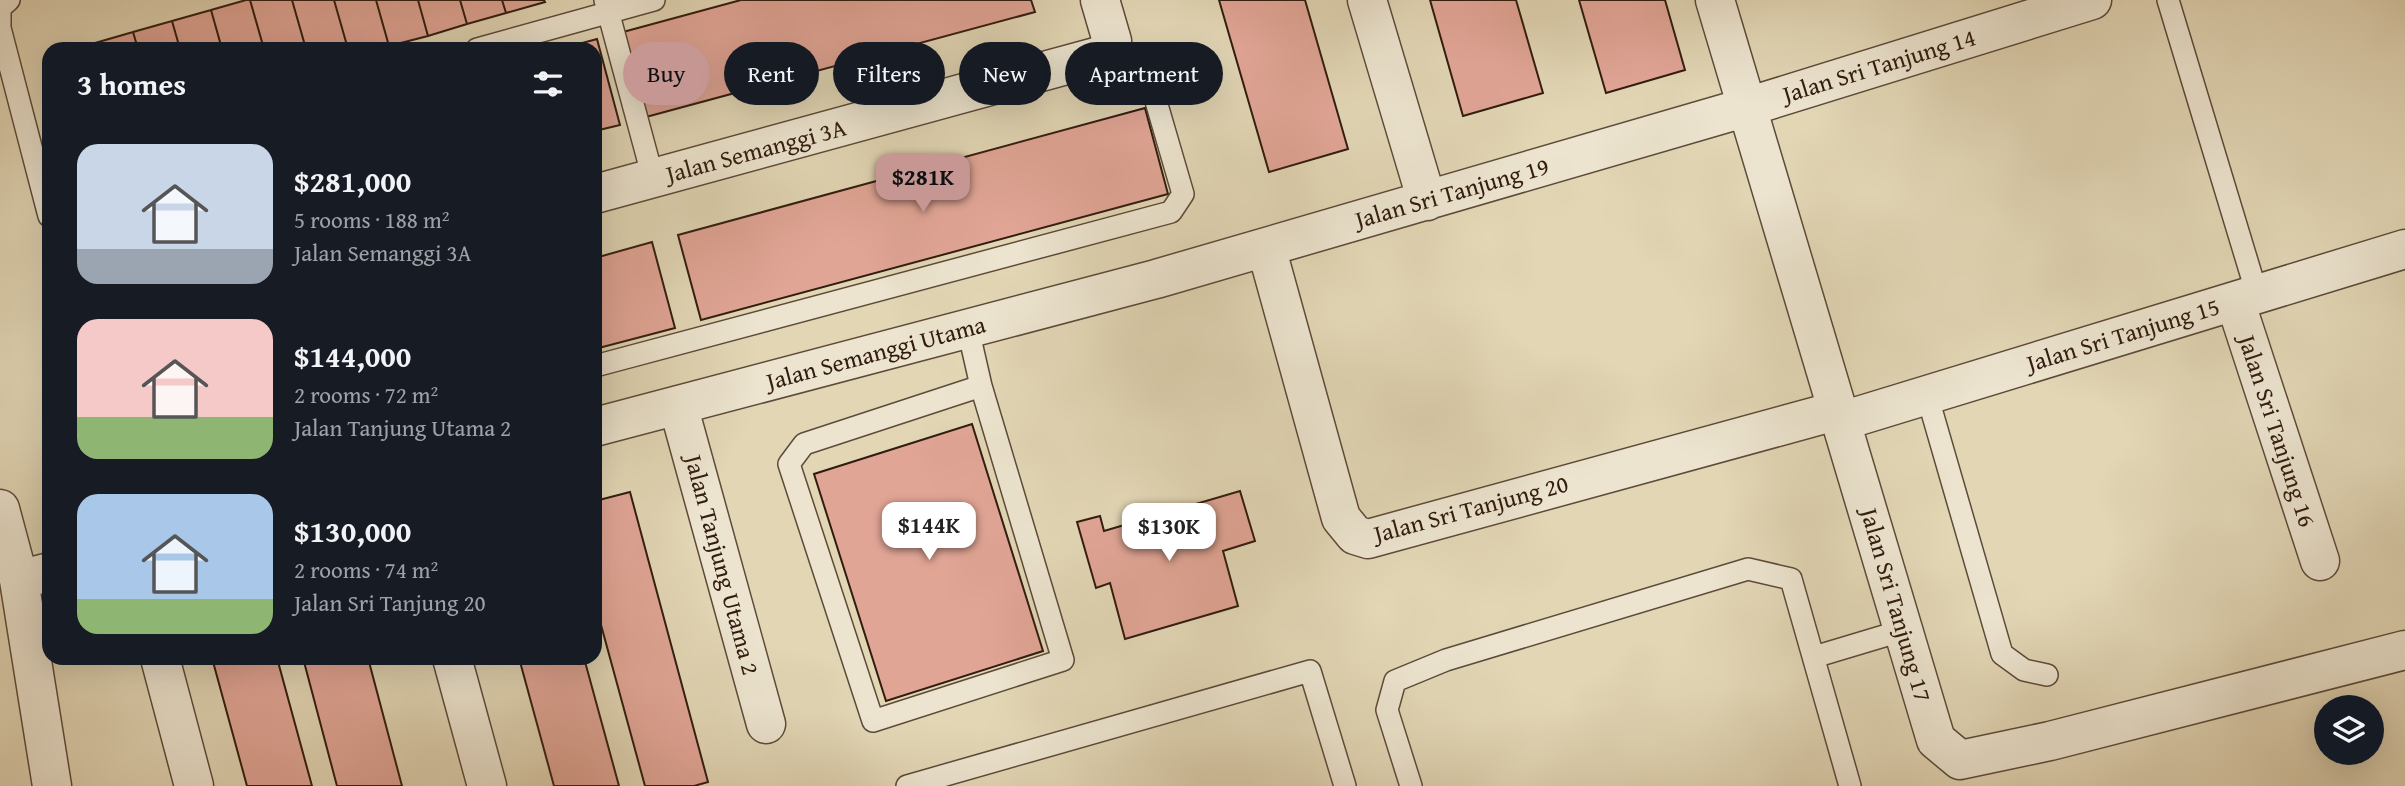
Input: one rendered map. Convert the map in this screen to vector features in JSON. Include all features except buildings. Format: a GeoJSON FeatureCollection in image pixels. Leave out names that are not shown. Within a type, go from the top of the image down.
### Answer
{"type":"FeatureCollection","features":[{"type":"Feature","properties":{"kind":"street"},"geometry":{"type":"LineString","coordinates":[[1100,0],[1106,42]]}},
{"type":"Feature","properties":{"kind":"street"},"geometry":{"type":"LineString","coordinates":[[1367,0],[1427,201]]}},
{"type":"Feature","properties":{"kind":"street","name":"Jalan Sri Tanjung 17"},"geometry":{"type":"LineString","coordinates":[[1715,0],[1936,740],[1960,760],[2050,741],[2405,650]]}},
{"type":"Feature","properties":{"kind":"street","name":"Jalan Sri Tanjung 14"},"geometry":{"type":"LineString","coordinates":[[1747,107],[2092,0]]}},
{"type":"Feature","properties":{"kind":"street","name":"Jalan Semanggi 3A"},"geometry":{"type":"LineString","coordinates":[[602,192],[1065,60]]}},
{"type":"Feature","properties":{"kind":"street","name":"Jalan Sri Tanjung 19"},"geometry":{"type":"LineString","coordinates":[[1156,279],[1747,107]]}},
{"type":"Feature","properties":{"kind":"street","name":"Jalan Sri Tanjung 20"},"geometry":{"type":"LineString","coordinates":[[1266,247],[1341,518],[1355,535],[1368,539],[1840,415]]}},
{"type":"Feature","properties":{"kind":"street","name":"Jalan Sri Tanjung 15"},"geometry":{"type":"LineString","coordinates":[[1840,415],[1927,395],[2246,297],[2403,257]]}},
{"type":"Feature","properties":{"kind":"street","name":"Jalan Semanggi Utama"},"geometry":{"type":"LineString","coordinates":[[602,425],[1156,279]]}},
{"type":"Feature","properties":{"kind":"street","name":"Jalan Sri Tanjung 16"},"geometry":{"type":"LineString","coordinates":[[2246,297],[2320,561]]}},
{"type":"Feature","properties":{"kind":"street","name":"Jalan Tanjung Utama 2"},"geometry":{"type":"LineString","coordinates":[[678,405],[766,724]]}},
{"type":"Feature","properties":{"kind":"street"},"geometry":{"type":"LineString","coordinates":[[0,509],[34,576],[52,786]]}},
{"type":"Feature","properties":{"kind":"street"},"geometry":{"type":"LineString","coordinates":[[162,665],[194,786]]}},
{"type":"Feature","properties":{"kind":"street"},"geometry":{"type":"LineString","coordinates":[[454,665],[487,786]]}},
{"type":"Feature","properties":{"kind":"lane"},"geometry":{"type":"LineString","coordinates":[[9,0],[1,8],[0,27],[42,166]]}},
{"type":"Feature","properties":{"kind":"lane"},"geometry":{"type":"LineString","coordinates":[[498,42],[607,6],[654,0]]}},
{"type":"Feature","properties":{"kind":"lane"},"geometry":{"type":"LineString","coordinates":[[2168,0],[2246,297]]}},
{"type":"Feature","properties":{"kind":"lane"},"geometry":{"type":"LineString","coordinates":[[607,6],[653,178]]}},
{"type":"Feature","properties":{"kind":"lane"},"geometry":{"type":"LineString","coordinates":[[602,364],[1171,212],[1182,194],[1157,105]]}},
{"type":"Feature","properties":{"kind":"lane"},"geometry":{"type":"LineString","coordinates":[[968,329],[981,386],[1063,660],[873,721],[789,464],[804,444],[981,386]]}},
{"type":"Feature","properties":{"kind":"lane"},"geometry":{"type":"LineString","coordinates":[[1927,395],[2002,654],[2024,670],[2047,675]]}},
{"type":"Feature","properties":{"kind":"lane"},"geometry":{"type":"LineString","coordinates":[[1411,786],[1387,710],[1395,681],[1446,660],[1748,569],[1791,579],[1850,786]]}},
{"type":"Feature","properties":{"kind":"lane"},"geometry":{"type":"LineString","coordinates":[[1814,657],[1904,630]]}},
{"type":"Feature","properties":{"kind":"lane"},"geometry":{"type":"LineString","coordinates":[[907,786],[1310,671],[1345,786]]}}]}
